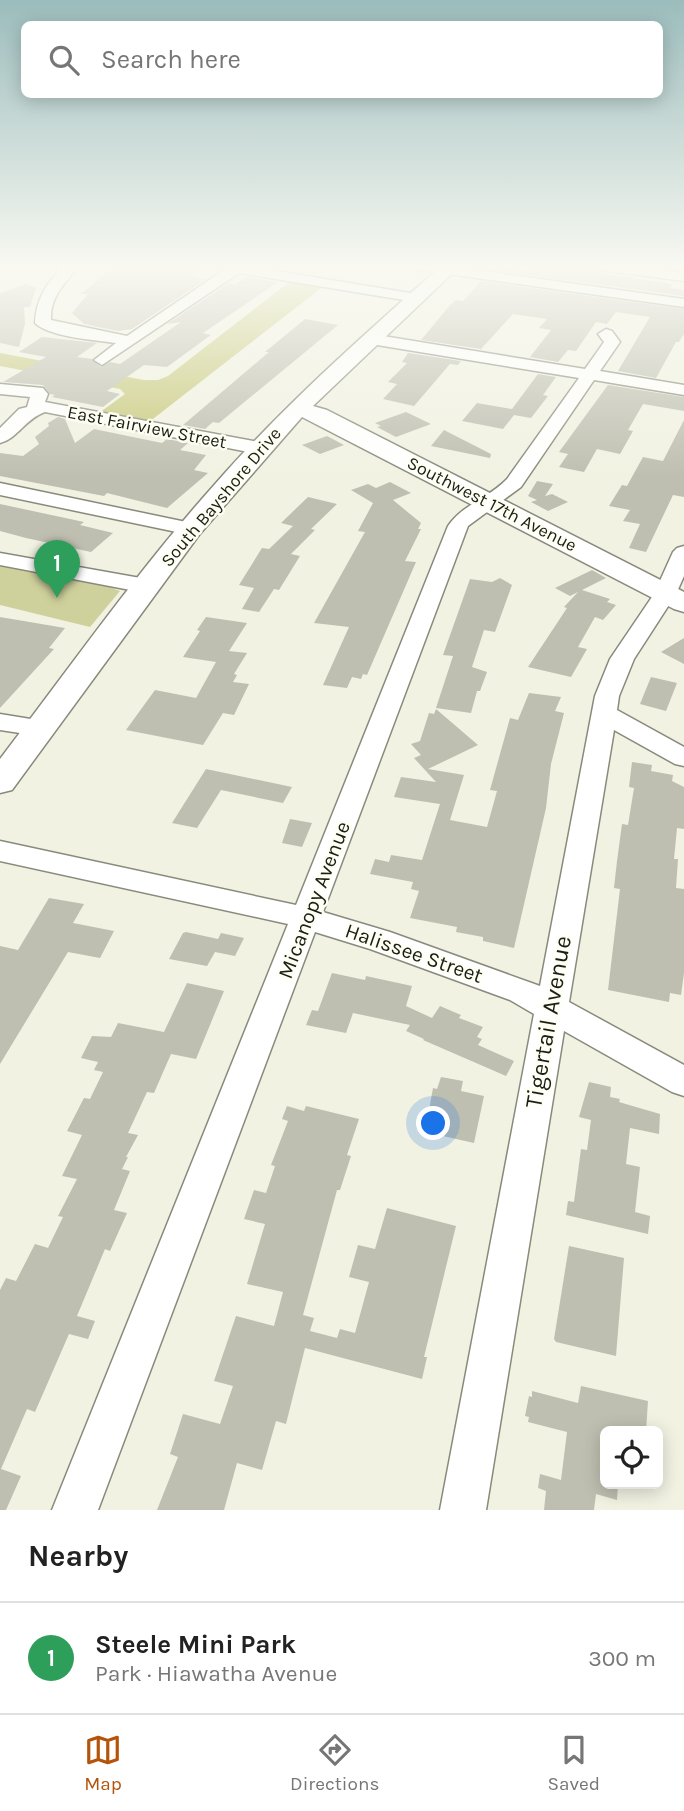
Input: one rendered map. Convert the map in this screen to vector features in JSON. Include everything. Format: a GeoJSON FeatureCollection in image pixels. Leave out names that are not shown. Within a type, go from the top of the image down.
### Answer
{"type":"FeatureCollection","features":[{"type":"Feature","properties":{"kind":"main road","name":"South Bayshore Drive"},"geometry":{"type":"LineString","coordinates":[[0,782],[191,528],[259,448],[374,336]]}},
{"type":"Feature","properties":{"kind":"main road","name":"Southwest 17th Avenue"},"geometry":{"type":"LineString","coordinates":[[299,408],[319,415],[675,598]]}},
{"type":"Feature","properties":{"kind":"street"},"geometry":{"type":"LineString","coordinates":[[106,336],[129,341]]}},
{"type":"Feature","properties":{"kind":"street"},"geometry":{"type":"LineString","coordinates":[[102,360],[135,336]]}},
{"type":"Feature","properties":{"kind":"street","name":"Micanopy Avenue"},"geometry":{"type":"LineString","coordinates":[[75,1510],[458,526],[470,512],[503,496],[514,483],[612,342],[608,336]]}},
{"type":"Feature","properties":{"kind":"street"},"geometry":{"type":"LineString","coordinates":[[371,339],[684,390]]}},
{"type":"Feature","properties":{"kind":"street"},"geometry":{"type":"LineString","coordinates":[[0,389],[39,394],[36,408],[24,413],[0,438]]}},
{"type":"Feature","properties":{"kind":"street","name":"East Fairview Street"},"geometry":{"type":"LineString","coordinates":[[36,408],[51,408],[259,448]]}},
{"type":"Feature","properties":{"kind":"street"},"geometry":{"type":"LineString","coordinates":[[0,489],[191,528]]}},
{"type":"Feature","properties":{"kind":"street","name":"Tigertail Avenue"},"geometry":{"type":"LineString","coordinates":[[463,1510],[607,695],[622,659],[675,598],[684,552]]}},
{"type":"Feature","properties":{"kind":"street"},"geometry":{"type":"LineString","coordinates":[[0,559],[146,586]]}},
{"type":"Feature","properties":{"kind":"street"},"geometry":{"type":"LineString","coordinates":[[603,713],[684,758]]}},
{"type":"Feature","properties":{"kind":"street"},"geometry":{"type":"LineString","coordinates":[[0,722],[40,729]]}},
{"type":"Feature","properties":{"kind":"street","name":"Halissee Street"},"geometry":{"type":"LineString","coordinates":[[0,851],[222,897],[307,918],[457,967],[520,991],[684,1082]]}},
{"type":"Feature","properties":{"kind":"shaded area"},"geometry":{"type":"Polygon","coordinates":[[[219,336],[259,336],[149,422],[99,413],[125,394],[120,389],[0,366],[0,353],[144,380],[158,380],[168,376],[219,336]]]}},
{"type":"Feature","properties":{"kind":"shaded area"},"geometry":{"type":"Polygon","coordinates":[[[0,565],[120,591],[90,627],[0,605],[0,565]]]}},
{"type":"Feature","properties":{"kind":"building"},"geometry":{"type":"Polygon","coordinates":[[[0,336],[22,336],[19,347],[0,343],[0,336]]]}},
{"type":"Feature","properties":{"kind":"building"},"geometry":{"type":"Polygon","coordinates":[[[160,336],[209,336],[167,367],[144,365],[107,391],[120,394],[103,407],[52,397],[55,395],[50,394],[43,385],[3,382],[46,357],[19,352],[42,337],[97,343],[77,357],[92,359],[101,367],[110,362],[120,364],[160,336]]]}},
{"type":"Feature","properties":{"kind":"building"},"geometry":{"type":"Polygon","coordinates":[[[284,336],[324,336],[219,423],[213,422],[205,429],[183,425],[269,352],[265,352],[284,336]]]}},
{"type":"Feature","properties":{"kind":"building"},"geometry":{"type":"Polygon","coordinates":[[[424,336],[492,336],[481,349],[421,340],[424,336]]]}},
{"type":"Feature","properties":{"kind":"building"},"geometry":{"type":"Polygon","coordinates":[[[546,336],[586,336],[576,351],[568,350],[558,362],[530,357],[546,336]]]}},
{"type":"Feature","properties":{"kind":"building"},"geometry":{"type":"Polygon","coordinates":[[[638,336],[682,336],[676,342],[656,378],[618,371],[638,336]]]}},
{"type":"Feature","properties":{"kind":"building"},"geometry":{"type":"Polygon","coordinates":[[[408,353],[461,361],[458,365],[450,364],[414,406],[383,399],[397,384],[388,382],[407,363],[402,362],[408,353]]]}},
{"type":"Feature","properties":{"kind":"building"},"geometry":{"type":"Polygon","coordinates":[[[538,374],[556,377],[543,395],[548,396],[531,418],[514,415],[503,429],[462,421],[477,403],[512,409],[538,374]]]}},
{"type":"Feature","properties":{"kind":"building"},"geometry":{"type":"Polygon","coordinates":[[[608,385],[684,397],[684,411],[643,404],[628,430],[633,431],[620,454],[597,449],[584,472],[559,467],[568,454],[559,452],[608,385]]]}},
{"type":"Feature","properties":{"kind":"building"},"geometry":{"type":"Polygon","coordinates":[[[406,412],[431,424],[396,437],[377,427],[381,426],[375,423],[406,412]]]}},
{"type":"Feature","properties":{"kind":"building"},"geometry":{"type":"Polygon","coordinates":[[[58,417],[65,419],[75,443],[94,429],[162,443],[167,439],[188,443],[180,450],[206,455],[194,470],[208,473],[167,508],[107,493],[104,496],[0,476],[0,453],[23,456],[39,444],[35,437],[58,417]]]}},
{"type":"Feature","properties":{"kind":"building"},"geometry":{"type":"Polygon","coordinates":[[[684,420],[684,497],[673,495],[646,552],[629,548],[640,524],[623,521],[630,510],[609,506],[622,485],[627,486],[643,457],[663,461],[684,420]]]}},
{"type":"Feature","properties":{"kind":"building"},"geometry":{"type":"Polygon","coordinates":[[[444,430],[491,454],[490,458],[431,446],[444,430]]]}},
{"type":"Feature","properties":{"kind":"building"},"geometry":{"type":"Polygon","coordinates":[[[327,436],[344,445],[320,454],[302,445],[327,436]]]}},
{"type":"Feature","properties":{"kind":"building"},"geometry":{"type":"Polygon","coordinates":[[[537,481],[553,484],[545,496],[552,494],[568,502],[548,511],[531,502],[537,500],[528,496],[537,481]]]}},
{"type":"Feature","properties":{"kind":"building"},"geometry":{"type":"Polygon","coordinates":[[[390,482],[411,493],[393,500],[421,523],[418,529],[421,529],[405,561],[416,562],[367,675],[363,674],[361,679],[352,677],[347,688],[323,685],[349,627],[314,623],[365,532],[358,531],[373,503],[351,490],[368,484],[376,488],[390,482]]]}},
{"type":"Feature","properties":{"kind":"building"},"geometry":{"type":"Polygon","coordinates":[[[308,497],[337,504],[311,529],[315,530],[291,554],[300,556],[279,590],[274,589],[259,612],[242,609],[254,588],[239,585],[262,548],[269,549],[293,526],[281,523],[308,497]]]}},
{"type":"Feature","properties":{"kind":"building"},"geometry":{"type":"Polygon","coordinates":[[[0,504],[84,522],[80,525],[113,533],[91,552],[26,538],[0,531],[0,504]]]}},
{"type":"Feature","properties":{"kind":"building"},"geometry":{"type":"Polygon","coordinates":[[[592,570],[606,578],[582,590],[610,599],[607,602],[616,605],[603,620],[595,617],[578,647],[587,649],[571,677],[528,667],[567,608],[564,607],[578,592],[570,596],[555,588],[592,570]]]}},
{"type":"Feature","properties":{"kind":"building"},"geometry":{"type":"Polygon","coordinates":[[[500,578],[512,585],[495,632],[484,630],[472,667],[487,672],[480,691],[477,691],[471,713],[436,708],[453,656],[443,655],[470,579],[492,582],[500,578]]]}},
{"type":"Feature","properties":{"kind":"building"},"geometry":{"type":"Polygon","coordinates":[[[0,617],[65,628],[49,648],[54,649],[0,708],[0,617]]]}},
{"type":"Feature","properties":{"kind":"building"},"geometry":{"type":"Polygon","coordinates":[[[206,617],[247,623],[229,651],[247,653],[234,674],[237,675],[233,682],[249,684],[234,715],[223,713],[203,745],[126,730],[155,690],[196,698],[216,662],[183,657],[206,617]]]}},
{"type":"Feature","properties":{"kind":"building"},"geometry":{"type":"Polygon","coordinates":[[[684,638],[684,664],[661,652],[684,638]]]}},
{"type":"Feature","properties":{"kind":"building"},"geometry":{"type":"Polygon","coordinates":[[[651,677],[677,683],[666,711],[640,704],[651,677]]]}},
{"type":"Feature","properties":{"kind":"building"},"geometry":{"type":"Polygon","coordinates":[[[529,693],[561,697],[555,711],[564,713],[551,764],[546,808],[514,948],[483,941],[483,937],[456,932],[457,927],[410,918],[419,891],[411,889],[413,882],[370,874],[375,859],[389,862],[391,855],[422,860],[440,804],[394,797],[401,777],[436,782],[414,758],[421,755],[411,744],[420,741],[429,713],[434,714],[436,709],[478,745],[428,769],[464,775],[450,820],[487,827],[497,791],[490,790],[510,718],[518,720],[529,693]]]}},
{"type":"Feature","properties":{"kind":"building"},"geometry":{"type":"Polygon","coordinates":[[[632,762],[652,765],[651,771],[673,775],[672,781],[684,787],[684,829],[677,828],[674,859],[678,859],[676,888],[684,889],[684,973],[681,995],[670,993],[669,1002],[608,990],[620,889],[614,888],[622,824],[628,825],[634,788],[629,787],[632,762]]]}},
{"type":"Feature","properties":{"kind":"building"},"geometry":{"type":"Polygon","coordinates":[[[206,769],[292,787],[283,803],[221,790],[197,828],[172,823],[206,769]]]}},
{"type":"Feature","properties":{"kind":"building"},"geometry":{"type":"Polygon","coordinates":[[[290,819],[312,823],[302,847],[282,843],[290,819]]]}},
{"type":"Feature","properties":{"kind":"building"},"geometry":{"type":"Polygon","coordinates":[[[49,898],[84,904],[73,923],[114,931],[100,958],[68,952],[0,1064],[0,946],[18,950],[49,898]]]}},
{"type":"Feature","properties":{"kind":"building"},"geometry":{"type":"Polygon","coordinates":[[[186,932],[218,939],[221,933],[244,938],[235,956],[215,952],[207,966],[169,959],[186,932]]]}},
{"type":"Feature","properties":{"kind":"building"},"geometry":{"type":"Polygon","coordinates":[[[332,973],[365,980],[366,976],[412,986],[406,1006],[432,1018],[440,1006],[461,1015],[459,1018],[483,1027],[477,1037],[482,1039],[478,1045],[514,1061],[506,1076],[406,1031],[410,1025],[353,1013],[346,1033],[306,1025],[312,1010],[318,1011],[332,973]]]}},
{"type":"Feature","properties":{"kind":"building"},"geometry":{"type":"Polygon","coordinates":[[[187,983],[224,991],[196,1059],[171,1054],[154,1093],[147,1092],[128,1133],[138,1135],[122,1169],[130,1171],[114,1210],[127,1213],[110,1251],[105,1249],[77,1316],[95,1321],[88,1339],[69,1334],[35,1412],[27,1409],[1,1469],[21,1476],[6,1510],[0,1510],[0,1290],[6,1278],[16,1281],[35,1244],[48,1248],[63,1217],[58,1216],[77,1179],[62,1176],[82,1135],[67,1131],[84,1098],[90,1099],[103,1072],[94,1070],[98,1062],[81,1058],[92,1036],[111,1037],[118,1023],[164,1032],[187,983]]]}},
{"type":"Feature","properties":{"kind":"building"},"geometry":{"type":"Polygon","coordinates":[[[441,1077],[463,1081],[461,1091],[484,1096],[474,1143],[425,1132],[433,1088],[437,1089],[441,1077]]]}},
{"type":"Feature","properties":{"kind":"building"},"geometry":{"type":"Polygon","coordinates":[[[589,1082],[611,1087],[610,1097],[620,1099],[619,1102],[660,1114],[659,1134],[630,1128],[626,1164],[640,1167],[635,1212],[650,1216],[648,1234],[566,1215],[568,1201],[574,1202],[581,1149],[587,1150],[591,1120],[579,1117],[589,1082]]]}},
{"type":"Feature","properties":{"kind":"building"},"geometry":{"type":"Polygon","coordinates":[[[287,1106],[304,1111],[306,1106],[359,1119],[347,1155],[351,1156],[340,1190],[337,1190],[303,1315],[314,1318],[310,1331],[337,1338],[340,1329],[355,1333],[369,1282],[349,1277],[358,1245],[375,1249],[387,1208],[456,1226],[424,1357],[427,1357],[422,1379],[305,1348],[286,1424],[276,1421],[262,1470],[237,1463],[224,1510],[157,1510],[178,1457],[170,1454],[183,1414],[220,1424],[233,1386],[214,1381],[236,1316],[274,1326],[283,1292],[247,1284],[265,1224],[244,1219],[254,1190],[266,1193],[275,1166],[271,1165],[288,1121],[282,1119],[287,1106]]]}},
{"type":"Feature","properties":{"kind":"building"},"geometry":{"type":"Polygon","coordinates":[[[569,1246],[624,1258],[616,1356],[556,1342],[554,1339],[569,1246]]]}},
{"type":"Feature","properties":{"kind":"building"},"geometry":{"type":"Polygon","coordinates":[[[581,1386],[648,1401],[646,1426],[600,1426],[600,1489],[618,1489],[617,1500],[596,1494],[594,1510],[544,1510],[546,1491],[538,1488],[540,1474],[561,1480],[567,1432],[528,1422],[529,1417],[525,1416],[529,1396],[532,1397],[532,1391],[578,1403],[581,1386]]]}},
{"type":"Feature","properties":{"kind":"place","name":"Steele Mini Park"},"geometry":{"type":"Point","coordinates":[57,598]}}]}
